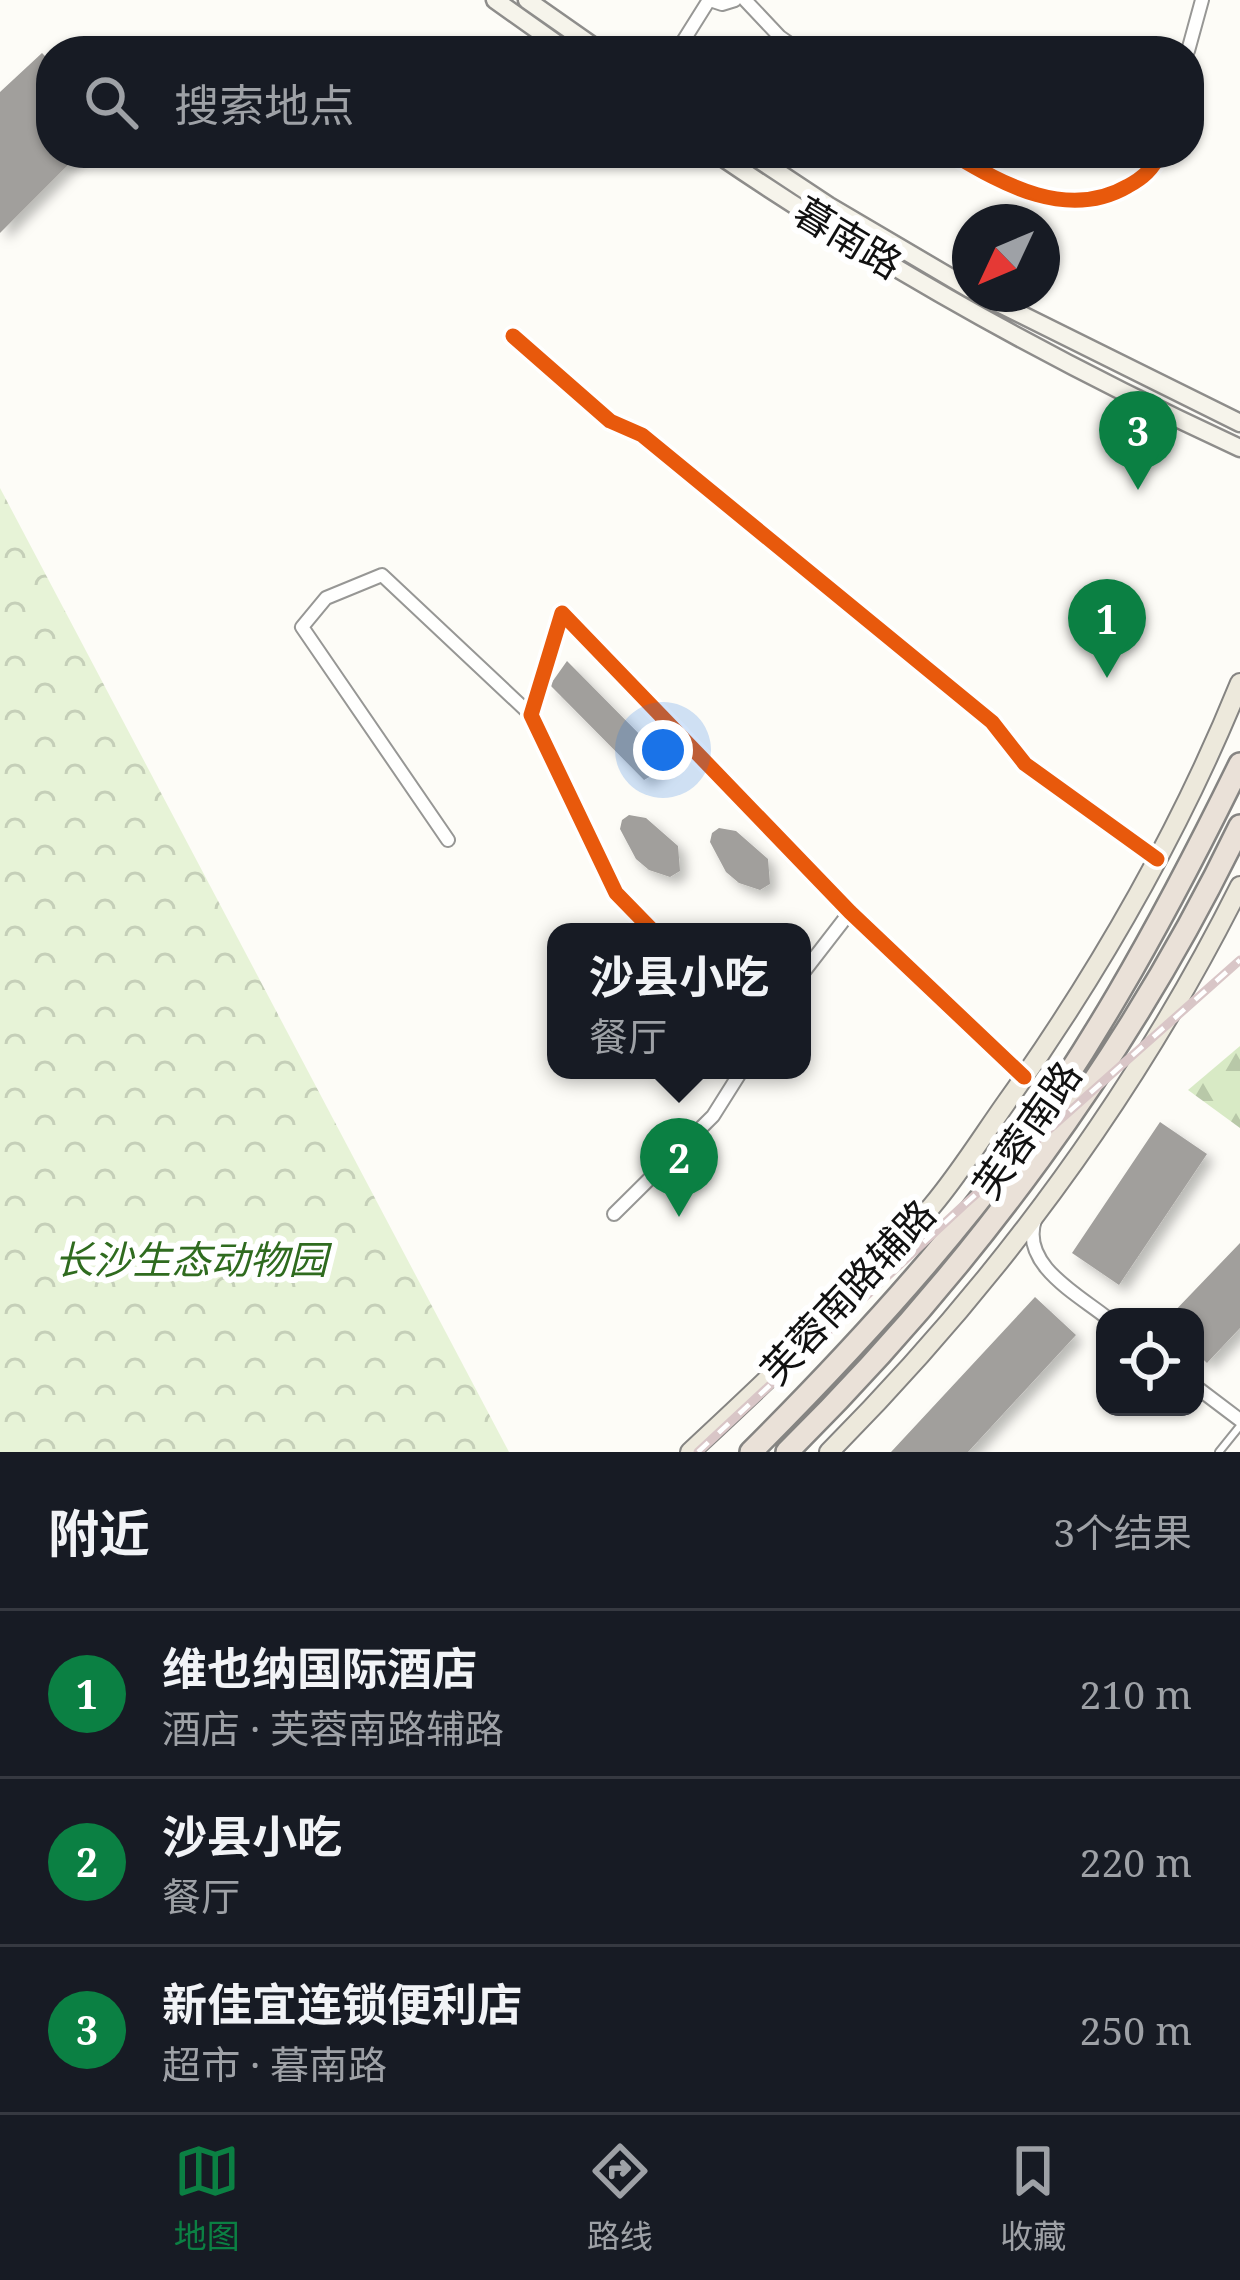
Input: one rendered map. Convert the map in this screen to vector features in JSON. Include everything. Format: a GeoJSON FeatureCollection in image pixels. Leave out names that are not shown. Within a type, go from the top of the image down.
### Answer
{"type":"FeatureCollection","features":[{"type":"Feature","properties":{"kind":"highway","name":"芙蓉南路"},"geometry":{"type":"LineString","coordinates":[[751,1452],[973,1208],[1049,1102],[1164,910],[1240,764]]}},
{"type":"Feature","properties":{"kind":"highway","name":"芙蓉南路"},"geometry":{"type":"LineString","coordinates":[[787,1452],[922,1307],[1031,1169],[1153,984],[1240,826]]}},
{"type":"Feature","properties":{"kind":"highway"},"geometry":{"type":"LineString","coordinates":[[736,1452],[874,1321]]}},
{"type":"Feature","properties":{"kind":"main road"},"geometry":{"type":"LineString","coordinates":[[495,0],[546,36]]}},
{"type":"Feature","properties":{"kind":"main road"},"geometry":{"type":"LineString","coordinates":[[527,0],[579,36]]}},
{"type":"Feature","properties":{"kind":"main road","name":"暮南路"},"geometry":{"type":"LineString","coordinates":[[739,168],[953,301],[1238,448]]}},
{"type":"Feature","properties":{"kind":"main road","name":"暮南路"},"geometry":{"type":"LineString","coordinates":[[772,168],[952,278]]}},
{"type":"Feature","properties":{"kind":"main road"},"geometry":{"type":"LineString","coordinates":[[1017,312],[1236,420]]}},
{"type":"Feature","properties":{"kind":"main road","name":"芙蓉南路辅路"},"geometry":{"type":"LineString","coordinates":[[690,1452],[810,1337],[925,1214],[1024,1077],[1072,1007],[1157,859],[1240,683]]}},
{"type":"Feature","properties":{"kind":"main road"},"geometry":{"type":"LineString","coordinates":[[830,1452],[919,1360],[1036,1217],[1156,1044],[1240,886]]}},
{"type":"Feature","properties":{"kind":"street"},"geometry":{"type":"LineString","coordinates":[[687,36],[710,0],[722,4],[735,0]]}},
{"type":"Feature","properties":{"kind":"street"},"geometry":{"type":"LineString","coordinates":[[745,0],[779,36]]}},
{"type":"Feature","properties":{"kind":"street"},"geometry":{"type":"LineString","coordinates":[[1192,36],[1202,0]]}},
{"type":"Feature","properties":{"kind":"street"},"geometry":{"type":"LineString","coordinates":[[981,168],[1034,195],[1064,202],[1113,195],[1153,168]]}},
{"type":"Feature","properties":{"kind":"street"},"geometry":{"type":"LineString","coordinates":[[512,336],[610,421],[642,435],[992,722],[1024,764],[1157,859]]}},
{"type":"Feature","properties":{"kind":"street"},"geometry":{"type":"LineString","coordinates":[[448,840],[302,627],[326,598],[382,575],[532,715],[616,892],[645,923]]}},
{"type":"Feature","properties":{"kind":"street"},"geometry":{"type":"LineString","coordinates":[[532,715],[562,614],[850,912],[1024,1077]]}},
{"type":"Feature","properties":{"kind":"street"},"geometry":{"type":"LineString","coordinates":[[811,962],[850,912]]}},
{"type":"Feature","properties":{"kind":"street"},"geometry":{"type":"LineString","coordinates":[[614,1214],[713,1116],[736,1079]]}},
{"type":"Feature","properties":{"kind":"street"},"geometry":{"type":"LineString","coordinates":[[1036,1217],[1030,1237],[1041,1262],[1096,1309]]}},
{"type":"Feature","properties":{"kind":"street"},"geometry":{"type":"LineString","coordinates":[[1204,1393],[1240,1423]]}},
{"type":"Feature","properties":{"kind":"lane"},"geometry":{"type":"LineString","coordinates":[[1219,1452],[1240,1423]]}},
{"type":"Feature","properties":{"kind":"green space","name":"长沙生态动物园"},"geometry":{"type":"Polygon","coordinates":[[[0,488],[509,1452],[0,1452],[0,488]]]}},
{"type":"Feature","properties":{"kind":"green space"},"geometry":{"type":"Polygon","coordinates":[[[1240,1046],[1240,1128],[1188,1090],[1240,1046]]]}},
{"type":"Feature","properties":{"kind":"building"},"geometry":{"type":"Polygon","coordinates":[[[36,59],[36,168],[65,168],[0,233],[0,92],[36,59]]]}},
{"type":"Feature","properties":{"kind":"building"},"geometry":{"type":"Polygon","coordinates":[[[567,661],[667,762],[655,774],[644,780],[550,685],[567,661]]]}},
{"type":"Feature","properties":{"kind":"building"},"geometry":{"type":"Polygon","coordinates":[[[629,815],[646,818],[678,846],[680,871],[670,877],[649,870],[636,859],[620,829],[629,815]]]}},
{"type":"Feature","properties":{"kind":"building"},"geometry":{"type":"Polygon","coordinates":[[[719,828],[736,831],[768,859],[770,884],[760,890],[739,883],[726,872],[710,842],[719,828]]]}},
{"type":"Feature","properties":{"kind":"building"},"geometry":{"type":"Polygon","coordinates":[[[1160,1122],[1207,1154],[1119,1285],[1072,1253],[1160,1122]]]}},
{"type":"Feature","properties":{"kind":"building"},"geometry":{"type":"Polygon","coordinates":[[[1240,1243],[1240,1328],[1207,1363],[1204,1308],[1178,1308],[1240,1243]]]}},
{"type":"Feature","properties":{"kind":"building"},"geometry":{"type":"Polygon","coordinates":[[[1035,1297],[1076,1335],[968,1452],[891,1452],[1035,1297]]]}},
{"type":"Feature","properties":{"kind":"railway"},"geometry":{"type":"LineString","coordinates":[[698,1452],[964,1205],[1240,960]]}},
{"type":"Feature","properties":{"kind":"cycle path"},"geometry":{"type":"LineString","coordinates":[[977,168],[1037,195],[1082,200],[1105,196],[1151,168]]}},
{"type":"Feature","properties":{"kind":"cycle path"},"geometry":{"type":"LineString","coordinates":[[513,336],[610,421],[642,435],[992,722],[1025,764],[1157,859]]}},
{"type":"Feature","properties":{"kind":"cycle path"},"geometry":{"type":"LineString","coordinates":[[645,923],[616,893],[531,715],[562,613],[850,912],[1024,1077]]}},
{"type":"Feature","properties":{"kind":"place","name":"新佳宜连锁便利店"},"geometry":{"type":"Point","coordinates":[1138,490]}},
{"type":"Feature","properties":{"kind":"place","name":"维也纳国际酒店"},"geometry":{"type":"Point","coordinates":[1107,678]}},
{"type":"Feature","properties":{"kind":"place","name":"沙县小吃"},"geometry":{"type":"Point","coordinates":[679,1217]}}]}
